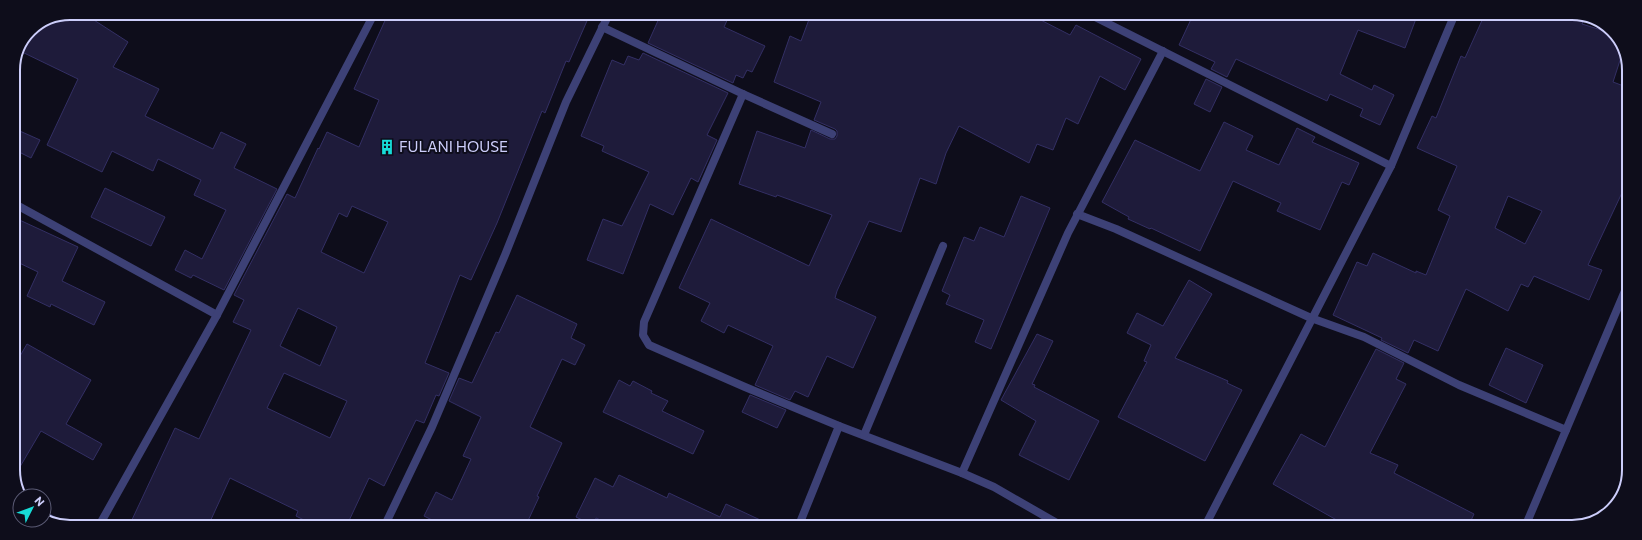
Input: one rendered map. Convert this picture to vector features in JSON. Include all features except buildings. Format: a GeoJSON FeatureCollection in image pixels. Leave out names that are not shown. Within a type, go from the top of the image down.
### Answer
{"type":"FeatureCollection","features":[{"type":"Feature","properties":{"kind":"street"},"geometry":{"type":"LineString","coordinates":[[102,520],[217,315],[371,20]]}},
{"type":"Feature","properties":{"kind":"street"},"geometry":{"type":"LineString","coordinates":[[387,520],[432,427],[505,255],[566,102],[606,20]]}},
{"type":"Feature","properties":{"kind":"street"},"geometry":{"type":"LineString","coordinates":[[1101,20],[1391,166]]}},
{"type":"Feature","properties":{"kind":"street"},"geometry":{"type":"LineString","coordinates":[[1208,520],[1391,166],[1452,20]]}},
{"type":"Feature","properties":{"kind":"street"},"geometry":{"type":"LineString","coordinates":[[602,27],[743,94],[832,134]]}},
{"type":"Feature","properties":{"kind":"street"},"geometry":{"type":"LineString","coordinates":[[962,473],[1078,214],[1163,51]]}},
{"type":"Feature","properties":{"kind":"street"},"geometry":{"type":"LineString","coordinates":[[743,94],[644,322],[643,335],[649,345],[839,426],[962,473],[994,488],[1051,520]]}},
{"type":"Feature","properties":{"kind":"street"},"geometry":{"type":"LineString","coordinates":[[20,207],[217,315]]}},
{"type":"Feature","properties":{"kind":"street"},"geometry":{"type":"LineString","coordinates":[[1078,214],[1116,229],[1312,318],[1364,337],[1460,385],[1566,430]]}},
{"type":"Feature","properties":{"kind":"street"},"geometry":{"type":"LineString","coordinates":[[864,435],[943,246]]}},
{"type":"Feature","properties":{"kind":"street"},"geometry":{"type":"LineString","coordinates":[[1528,520],[1622,298]]}},
{"type":"Feature","properties":{"kind":"street"},"geometry":{"type":"LineString","coordinates":[[801,520],[839,426]]}},
{"type":"Feature","properties":{"kind":"place","name":"FULANI HOUSE"},"geometry":{"type":"Point","coordinates":[387,147]}}]}
